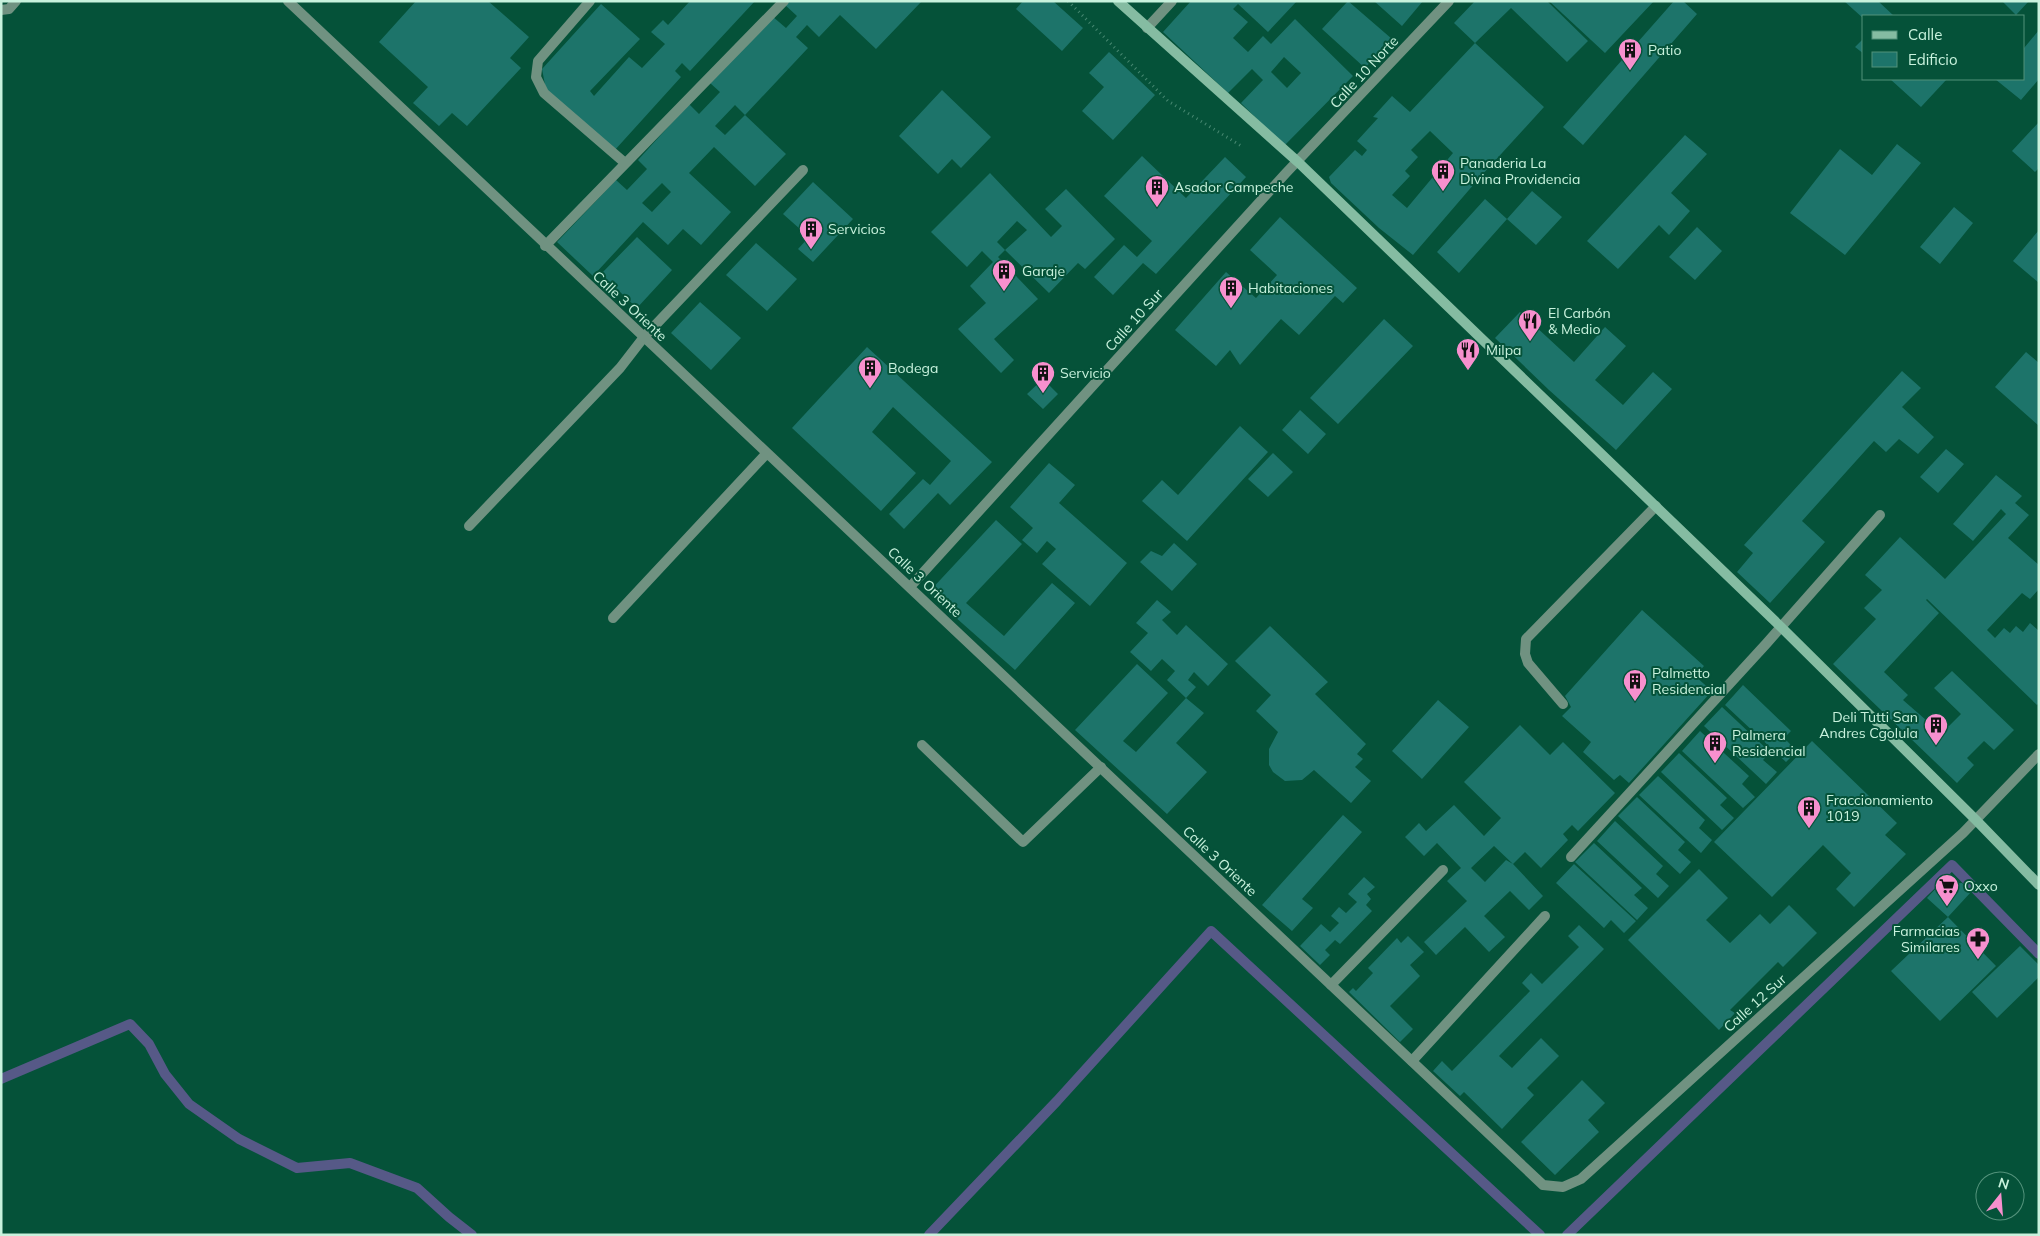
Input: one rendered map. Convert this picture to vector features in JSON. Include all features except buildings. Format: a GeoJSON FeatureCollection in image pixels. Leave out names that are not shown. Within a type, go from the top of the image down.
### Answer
{"type":"FeatureCollection","features":[{"type":"Feature","properties":{"kind":"main road"},"geometry":{"type":"LineString","coordinates":[[1118,1],[1298,162],[1656,506],[1976,820],[2039,885]]}},
{"type":"Feature","properties":{"kind":"street"},"geometry":{"type":"LineString","coordinates":[[1,10],[9,9],[16,1]]}},
{"type":"Feature","properties":{"kind":"street","name":"Calle 3 Oriente"},"geometry":{"type":"LineString","coordinates":[[288,1],[545,246],[768,453],[1543,1185]]}},
{"type":"Feature","properties":{"kind":"street"},"geometry":{"type":"LineString","coordinates":[[590,1],[538,61],[536,76],[544,93],[625,163]]}},
{"type":"Feature","properties":{"kind":"street"},"geometry":{"type":"LineString","coordinates":[[545,246],[784,1]]}},
{"type":"Feature","properties":{"kind":"street"},"geometry":{"type":"LineString","coordinates":[[1147,28],[1172,1]]}},
{"type":"Feature","properties":{"kind":"street","name":"Calle 10 Norte"},"geometry":{"type":"LineString","coordinates":[[1298,162],[1449,1]]}},
{"type":"Feature","properties":{"kind":"street","name":"Calle 10 Sur"},"geometry":{"type":"LineString","coordinates":[[910,587],[1298,162]]}},
{"type":"Feature","properties":{"kind":"street"},"geometry":{"type":"LineString","coordinates":[[469,526],[620,368],[644,337],[803,170]]}},
{"type":"Feature","properties":{"kind":"street"},"geometry":{"type":"LineString","coordinates":[[613,618],[768,453]]}},
{"type":"Feature","properties":{"kind":"street"},"geometry":{"type":"LineString","coordinates":[[1563,704],[1528,663],[1525,654],[1526,639],[1656,506]]}},
{"type":"Feature","properties":{"kind":"street"},"geometry":{"type":"LineString","coordinates":[[1570,857],[1880,515]]}},
{"type":"Feature","properties":{"kind":"street"},"geometry":{"type":"LineString","coordinates":[[922,745],[1023,842],[1101,767]]}},
{"type":"Feature","properties":{"kind":"street","name":"Calle 12 Sur"},"geometry":{"type":"LineString","coordinates":[[1543,1185],[1563,1188],[1581,1179],[1976,820],[2039,754]]}},
{"type":"Feature","properties":{"kind":"street"},"geometry":{"type":"LineString","coordinates":[[1331,985],[1443,870]]}},
{"type":"Feature","properties":{"kind":"street"},"geometry":{"type":"LineString","coordinates":[[1412,1061],[1545,916]]}},
{"type":"Feature","properties":{"kind":"waterway"},"geometry":{"type":"LineString","coordinates":[[1567,1235],[1952,865],[2039,954]]}},
{"type":"Feature","properties":{"kind":"waterway"},"geometry":{"type":"LineString","coordinates":[[929,1235],[1057,1101],[1211,931],[1540,1235]]}},
{"type":"Feature","properties":{"kind":"waterway"},"geometry":{"type":"LineString","coordinates":[[1,1079],[130,1024],[149,1044],[165,1074],[189,1104],[239,1139],[297,1168],[350,1163],[417,1188],[472,1235]]}},
{"type":"Feature","properties":{"kind":"place","name":"Patio"},"geometry":{"type":"Point","coordinates":[1630,71]}},
{"type":"Feature","properties":{"kind":"place","name":"Panaderia La Divina Providencia"},"geometry":{"type":"Point","coordinates":[1443,192]}},
{"type":"Feature","properties":{"kind":"place","name":"Asador Campeche"},"geometry":{"type":"Point","coordinates":[1157,208]}},
{"type":"Feature","properties":{"kind":"place","name":"Servicios"},"geometry":{"type":"Point","coordinates":[811,250]}},
{"type":"Feature","properties":{"kind":"place","name":"Garaje"},"geometry":{"type":"Point","coordinates":[1004,292]}},
{"type":"Feature","properties":{"kind":"place","name":"Habitaciones"},"geometry":{"type":"Point","coordinates":[1231,309]}},
{"type":"Feature","properties":{"kind":"place","name":"El Carbón & Medio"},"geometry":{"type":"Point","coordinates":[1530,342]}},
{"type":"Feature","properties":{"kind":"place","name":"Milpa"},"geometry":{"type":"Point","coordinates":[1468,371]}},
{"type":"Feature","properties":{"kind":"place","name":"Bodega"},"geometry":{"type":"Point","coordinates":[870,389]}},
{"type":"Feature","properties":{"kind":"place","name":"Servicio"},"geometry":{"type":"Point","coordinates":[1043,394]}},
{"type":"Feature","properties":{"kind":"place","name":"Palmetto Residencial"},"geometry":{"type":"Point","coordinates":[1635,702]}},
{"type":"Feature","properties":{"kind":"place","name":"Deli Tutti San Andres Cgolula"},"geometry":{"type":"Point","coordinates":[1936,746]}},
{"type":"Feature","properties":{"kind":"place","name":"Palmera Residencial"},"geometry":{"type":"Point","coordinates":[1715,764]}},
{"type":"Feature","properties":{"kind":"place","name":"Fraccionamiento 1019"},"geometry":{"type":"Point","coordinates":[1809,829]}},
{"type":"Feature","properties":{"kind":"place","name":"Oxxo"},"geometry":{"type":"Point","coordinates":[1947,907]}},
{"type":"Feature","properties":{"kind":"place","name":"Farmacias Similares"},"geometry":{"type":"Point","coordinates":[1978,960]}}]}
